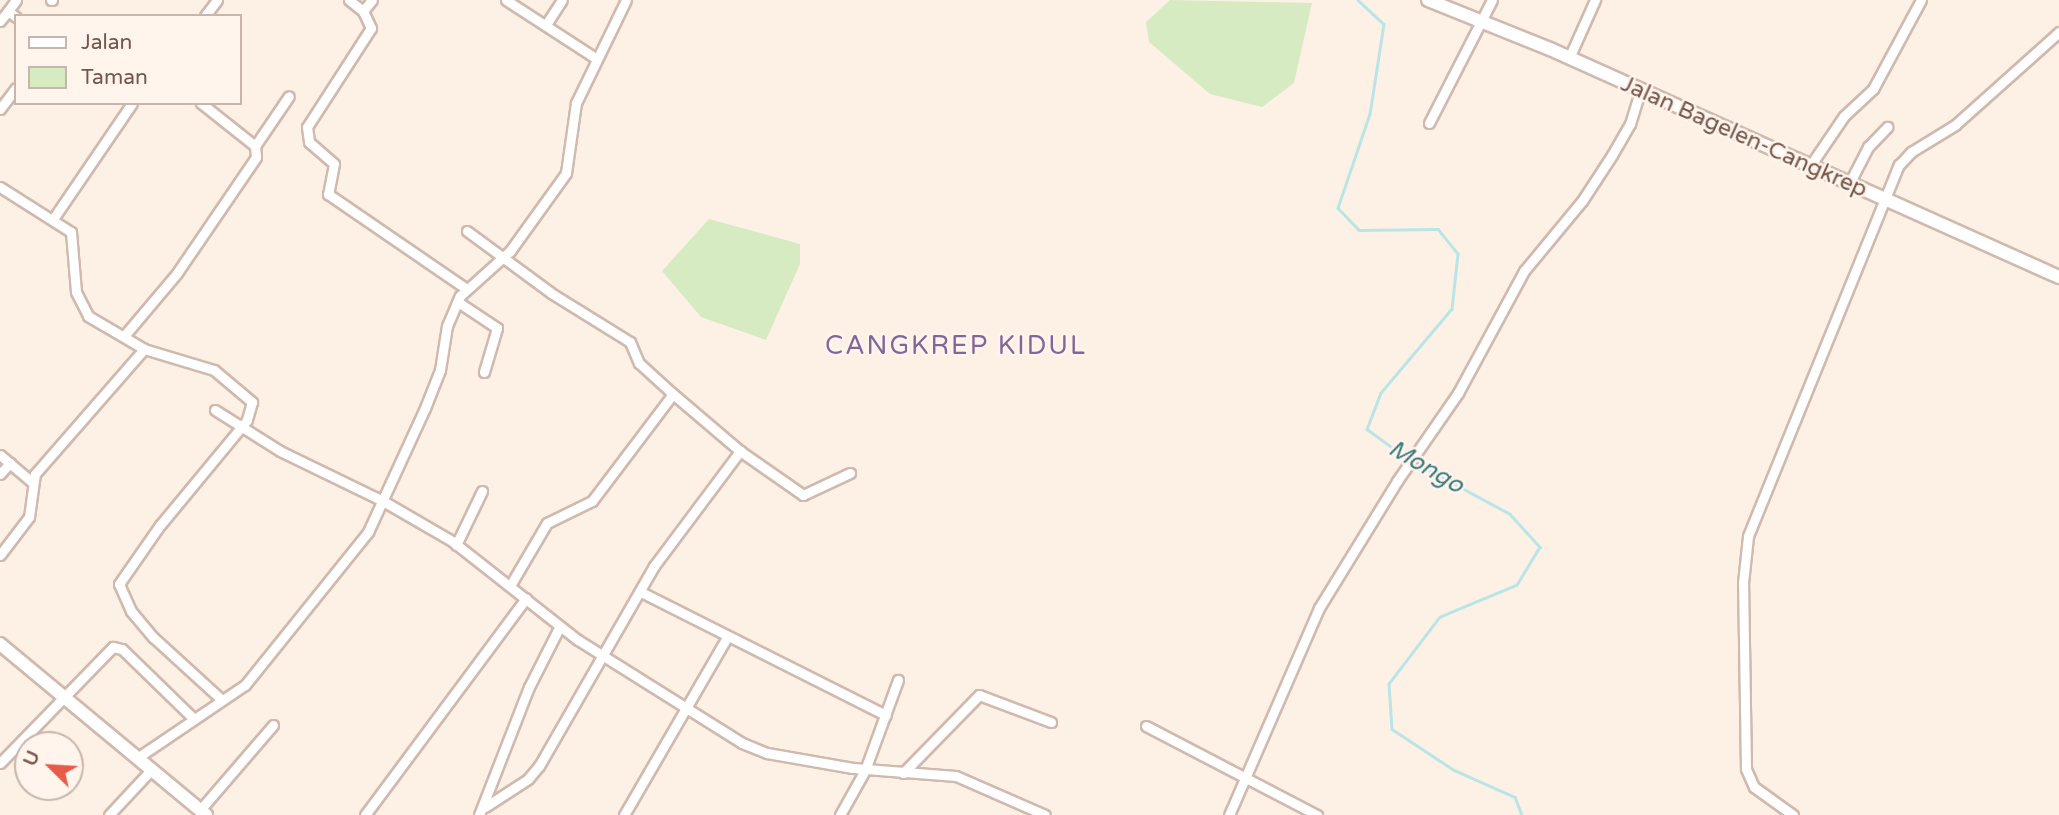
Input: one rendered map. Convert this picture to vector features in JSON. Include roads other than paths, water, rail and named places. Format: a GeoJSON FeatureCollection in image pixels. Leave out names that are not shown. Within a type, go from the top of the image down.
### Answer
{"type":"FeatureCollection","features":[{"type":"Feature","properties":{"kind":"main road","name":"Jalan Bagelen-Cangkrep"},"geometry":{"type":"LineString","coordinates":[[1428,0],[1569,58],[2059,277]]}},
{"type":"Feature","properties":{"kind":"main road"},"geometry":{"type":"LineString","coordinates":[[0,644],[203,813]]}},
{"type":"Feature","properties":{"kind":"street"},"geometry":{"type":"LineString","coordinates":[[0,21],[12,14],[16,0]]}},
{"type":"Feature","properties":{"kind":"street"},"geometry":{"type":"LineString","coordinates":[[349,0],[363,11],[371,28],[307,127],[310,142],[334,164],[328,194],[467,289]]}},
{"type":"Feature","properties":{"kind":"street"},"geometry":{"type":"LineString","coordinates":[[363,11],[372,0]]}},
{"type":"Feature","properties":{"kind":"street"},"geometry":{"type":"LineString","coordinates":[[506,0],[547,23],[597,58]]}},
{"type":"Feature","properties":{"kind":"street"},"geometry":{"type":"LineString","coordinates":[[547,23],[562,0]]}},
{"type":"Feature","properties":{"kind":"street"},"geometry":{"type":"LineString","coordinates":[[136,758],[250,680],[368,532],[440,370],[444,338],[458,302],[467,289],[502,259],[566,173],[576,103],[626,0]]}},
{"type":"Feature","properties":{"kind":"street"},"geometry":{"type":"LineString","coordinates":[[1429,124],[1492,0]]}},
{"type":"Feature","properties":{"kind":"street"},"geometry":{"type":"LineString","coordinates":[[1569,58],[1595,0]]}},
{"type":"Feature","properties":{"kind":"street"},"geometry":{"type":"LineString","coordinates":[[1811,166],[1844,116],[1873,89],[1921,0]]}},
{"type":"Feature","properties":{"kind":"street"},"geometry":{"type":"LineString","coordinates":[[1793,815],[1758,791],[1747,777],[1744,551],[1883,198],[1905,158],[1955,125],[2059,32]]}},
{"type":"Feature","properties":{"kind":"street"},"geometry":{"type":"LineString","coordinates":[[0,110],[14,91]]}},
{"type":"Feature","properties":{"kind":"street"},"geometry":{"type":"LineString","coordinates":[[1229,815],[1319,608],[1397,481],[1438,422],[1529,262],[1582,201],[1612,155],[1630,124],[1640,91]]}},
{"type":"Feature","properties":{"kind":"street"},"geometry":{"type":"LineString","coordinates":[[124,336],[177,273],[256,157],[256,146],[289,96]]}},
{"type":"Feature","properties":{"kind":"street"},"geometry":{"type":"LineString","coordinates":[[53,219],[131,105]]}},
{"type":"Feature","properties":{"kind":"street"},"geometry":{"type":"LineString","coordinates":[[204,105],[256,146]]}},
{"type":"Feature","properties":{"kind":"street"},"geometry":{"type":"LineString","coordinates":[[1849,184],[1868,146],[1887,127]]}},
{"type":"Feature","properties":{"kind":"street"},"geometry":{"type":"LineString","coordinates":[[0,187],[71,232],[80,306],[144,349],[201,363],[243,390],[253,405],[241,428],[160,525],[118,584],[131,611],[154,638],[222,700]]}},
{"type":"Feature","properties":{"kind":"street"},"geometry":{"type":"LineString","coordinates":[[467,231],[502,259],[630,342],[639,363],[673,394],[740,451],[803,495],[850,473]]}},
{"type":"Feature","properties":{"kind":"street"},"geometry":{"type":"LineString","coordinates":[[458,302],[497,328],[484,372]]}},
{"type":"Feature","properties":{"kind":"street"},"geometry":{"type":"LineString","coordinates":[[0,555],[29,517],[32,482],[144,349]]}},
{"type":"Feature","properties":{"kind":"street"},"geometry":{"type":"LineString","coordinates":[[510,584],[547,523],[592,501],[673,394]]}},
{"type":"Feature","properties":{"kind":"street"},"geometry":{"type":"LineString","coordinates":[[215,410],[241,428],[383,501],[456,544],[604,656],[742,743],[767,753],[865,770],[956,776],[1045,815]]}},
{"type":"Feature","properties":{"kind":"street"},"geometry":{"type":"LineString","coordinates":[[482,811],[528,779],[539,766],[654,566],[740,451]]}},
{"type":"Feature","properties":{"kind":"street"},"geometry":{"type":"LineString","coordinates":[[0,455],[32,482]]}},
{"type":"Feature","properties":{"kind":"street"},"geometry":{"type":"LineString","coordinates":[[0,474],[10,463]]}},
{"type":"Feature","properties":{"kind":"street"},"geometry":{"type":"LineString","coordinates":[[456,544],[482,491]]}},
{"type":"Feature","properties":{"kind":"street"},"geometry":{"type":"LineString","coordinates":[[641,592],[886,715]]}},
{"type":"Feature","properties":{"kind":"street"},"geometry":{"type":"LineString","coordinates":[[365,815],[526,598]]}},
{"type":"Feature","properties":{"kind":"street"},"geometry":{"type":"LineString","coordinates":[[482,811],[529,687],[560,625]]}},
{"type":"Feature","properties":{"kind":"street"},"geometry":{"type":"LineString","coordinates":[[624,815],[727,637]]}},
{"type":"Feature","properties":{"kind":"street"},"geometry":{"type":"LineString","coordinates":[[0,763],[45,721],[63,695],[116,647],[194,719]]}},
{"type":"Feature","properties":{"kind":"street"},"geometry":{"type":"LineString","coordinates":[[840,815],[865,770],[898,680]]}},
{"type":"Feature","properties":{"kind":"street"},"geometry":{"type":"LineString","coordinates":[[903,773],[979,695],[1051,722]]}},
{"type":"Feature","properties":{"kind":"street"},"geometry":{"type":"LineString","coordinates":[[203,813],[272,725]]}},
{"type":"Feature","properties":{"kind":"street"},"geometry":{"type":"LineString","coordinates":[[1146,726],[1247,776],[1317,815]]}},
{"type":"Feature","properties":{"kind":"street"},"geometry":{"type":"LineString","coordinates":[[109,815],[151,770]]}},
{"type":"Feature","properties":{"kind":"waterway","name":"Mongo"},"geometry":{"type":"LineString","coordinates":[[1358,0],[1384,24],[1370,114],[1338,208],[1359,230],[1438,229],[1458,254],[1452,309],[1381,393],[1367,429],[1408,459]]}},
{"type":"Feature","properties":{"kind":"waterway","name":"Mongo"},"geometry":{"type":"LineString","coordinates":[[1414,462],[1510,514],[1540,547],[1517,585],[1440,617],[1389,684],[1392,729],[1454,770],[1515,797],[1522,815]]}},
{"type":"Feature","properties":{"kind":"district","name":"CANGKREP KIDUL"},"geometry":{"type":"Point","coordinates":[956,346]}}]}
